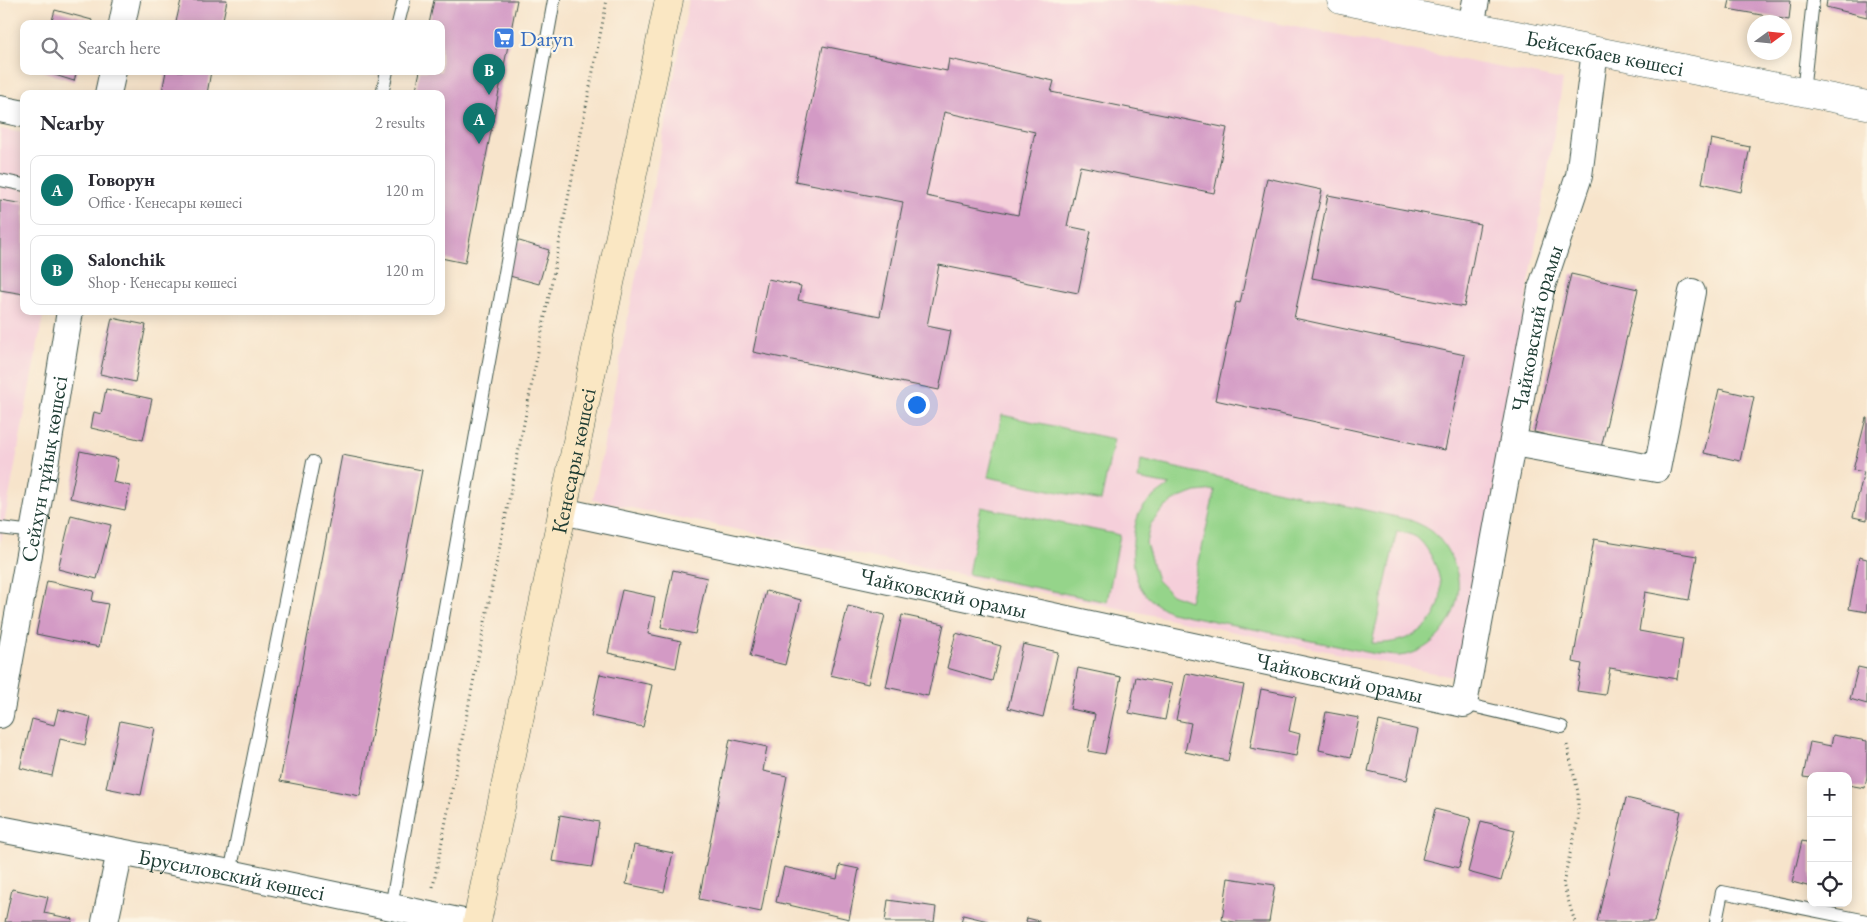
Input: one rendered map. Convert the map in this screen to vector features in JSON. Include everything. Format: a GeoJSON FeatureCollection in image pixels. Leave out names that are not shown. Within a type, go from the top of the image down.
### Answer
{"type":"FeatureCollection","features":[{"type":"Feature","properties":{"kind":"main road","name":"Кенесары көшесі"},"geometry":{"type":"LineString","coordinates":[[477,922],[669,0]]}},
{"type":"Feature","properties":{"kind":"street"},"geometry":{"type":"LineString","coordinates":[[123,20],[127,0]]}},
{"type":"Feature","properties":{"kind":"street","name":"Бейсекбаев көшесі"},"geometry":{"type":"LineString","coordinates":[[1341,0],[1474,13],[1595,51],[1867,106]]}},
{"type":"Feature","properties":{"kind":"street","name":"Чайковский орамы"},"geometry":{"type":"LineString","coordinates":[[562,511],[1464,704],[1514,444],[1541,289],[1579,176],[1595,51]]}},
{"type":"Feature","properties":{"kind":"street"},"geometry":{"type":"LineString","coordinates":[[109,90],[112,75]]}},
{"type":"Feature","properties":{"kind":"street"},"geometry":{"type":"LineString","coordinates":[[0,109],[20,113]]}},
{"type":"Feature","properties":{"kind":"street"},"geometry":{"type":"LineString","coordinates":[[1514,444],[1657,469],[1692,292]]}},
{"type":"Feature","properties":{"kind":"street","name":"Сейхун тұйық көшесі"},"geometry":{"type":"LineString","coordinates":[[1,706],[33,532],[69,315]]}},
{"type":"Feature","properties":{"kind":"street","name":"Брусиловский көшесі"},"geometry":{"type":"LineString","coordinates":[[0,829],[230,873],[463,922]]}},
{"type":"Feature","properties":{"kind":"street"},"geometry":{"type":"LineString","coordinates":[[106,922],[120,852]]}},
{"type":"Feature","properties":{"kind":"lane"},"geometry":{"type":"LineString","coordinates":[[399,20],[404,0]]}},
{"type":"Feature","properties":{"kind":"lane"},"geometry":{"type":"LineString","coordinates":[[391,907],[554,0]]}},
{"type":"Feature","properties":{"kind":"lane"},"geometry":{"type":"LineString","coordinates":[[1802,92],[1813,0]]}},
{"type":"Feature","properties":{"kind":"lane"},"geometry":{"type":"LineString","coordinates":[[383,90],[387,75]]}},
{"type":"Feature","properties":{"kind":"lane"},"geometry":{"type":"LineString","coordinates":[[0,180],[20,184]]}},
{"type":"Feature","properties":{"kind":"lane"},"geometry":{"type":"LineString","coordinates":[[230,873],[313,462]]}},
{"type":"Feature","properties":{"kind":"lane"},"geometry":{"type":"LineString","coordinates":[[0,528],[33,532]]}},
{"type":"Feature","properties":{"kind":"lane"},"geometry":{"type":"LineString","coordinates":[[1464,704],[1562,727]]}},
{"type":"Feature","properties":{"kind":"lane"},"geometry":{"type":"LineString","coordinates":[[1716,922],[1722,892],[1867,921]]}},
{"type":"Feature","properties":{"kind":"path"},"geometry":{"type":"LineString","coordinates":[[428,914],[607,0]]}},
{"type":"Feature","properties":{"kind":"path"},"geometry":{"type":"LineString","coordinates":[[1562,727],[1578,792],[1578,820],[1563,884],[1575,922]]}},
{"type":"Feature","properties":{"kind":"shaded area"},"geometry":{"type":"Polygon","coordinates":[[[689,0],[1158,0],[1563,80],[1463,679],[593,500],[689,0]]]}},
{"type":"Feature","properties":{"kind":"shaded area"},"geometry":{"type":"Polygon","coordinates":[[[0,129],[20,132],[20,315],[43,315],[0,545],[0,129]]]}},
{"type":"Feature","properties":{"kind":"green space"},"geometry":{"type":"Polygon","coordinates":[[[1002,415],[1114,439],[1101,501],[988,477],[1002,415]]]}},
{"type":"Feature","properties":{"kind":"green space"},"geometry":{"type":"Polygon","coordinates":[[[1141,460],[1410,520],[1438,537],[1456,569],[1458,592],[1451,618],[1435,640],[1424,648],[1399,656],[1376,654],[1170,612],[1150,599],[1137,580],[1133,560],[1133,538],[1137,518],[1141,510],[1151,499],[1170,485],[1138,479],[1141,460]],[[1215,490],[1196,492],[1179,498],[1164,508],[1150,525],[1146,543],[1157,580],[1171,594],[1190,601],[1215,490]],[[1397,531],[1372,643],[1390,642],[1419,632],[1430,622],[1437,610],[1440,596],[1440,580],[1434,562],[1422,542],[1416,537],[1397,531]]]}},
{"type":"Feature","properties":{"kind":"green space"},"geometry":{"type":"Polygon","coordinates":[[[981,507],[1120,535],[1107,602],[968,574],[981,507]]]}},
{"type":"Feature","properties":{"kind":"building"},"geometry":{"type":"Polygon","coordinates":[[[181,0],[227,0],[223,20],[176,20],[181,0]]]}},
{"type":"Feature","properties":{"kind":"building"},"geometry":{"type":"Polygon","coordinates":[[[434,0],[517,0],[465,263],[445,259],[445,90],[416,90],[419,75],[445,75],[445,20],[430,20],[434,0]]]}},
{"type":"Feature","properties":{"kind":"building"},"geometry":{"type":"Polygon","coordinates":[[[1730,0],[1791,0],[1790,15],[1761,15],[1728,9],[1730,0]]]}},
{"type":"Feature","properties":{"kind":"building"},"geometry":{"type":"Polygon","coordinates":[[[1827,0],[1867,0],[1867,17],[1826,7],[1827,0]]]}},
{"type":"Feature","properties":{"kind":"building"},"geometry":{"type":"Polygon","coordinates":[[[55,10],[92,20],[52,20],[55,10]]]}},
{"type":"Feature","properties":{"kind":"building"},"geometry":{"type":"Polygon","coordinates":[[[823,46],[947,71],[949,59],[1054,81],[1051,92],[1227,128],[1214,193],[1080,166],[1067,226],[1091,231],[1078,293],[939,265],[927,326],[951,331],[939,390],[753,352],[768,279],[801,286],[798,300],[880,316],[903,202],[795,181],[823,46]],[[944,112],[926,196],[1018,215],[1035,132],[944,112]]]}},
{"type":"Feature","properties":{"kind":"building"},"geometry":{"type":"Polygon","coordinates":[[[55,75],[76,75],[74,81],[55,75]]]}},
{"type":"Feature","properties":{"kind":"building"},"geometry":{"type":"Polygon","coordinates":[[[165,75],[210,75],[208,90],[162,90],[165,75]]]}},
{"type":"Feature","properties":{"kind":"building"},"geometry":{"type":"Polygon","coordinates":[[[1711,139],[1750,147],[1741,192],[1702,183],[1711,139]]]}},
{"type":"Feature","properties":{"kind":"building"},"geometry":{"type":"Polygon","coordinates":[[[1267,178],[1322,190],[1294,318],[1465,355],[1445,450],[1215,400],[1236,302],[1240,303],[1267,178]]]}},
{"type":"Feature","properties":{"kind":"building"},"geometry":{"type":"Polygon","coordinates":[[[1328,195],[1480,224],[1464,307],[1312,278],[1328,195]]]}},
{"type":"Feature","properties":{"kind":"building"},"geometry":{"type":"Polygon","coordinates":[[[0,200],[20,203],[20,293],[0,290],[0,200]]]}},
{"type":"Feature","properties":{"kind":"building"},"geometry":{"type":"Polygon","coordinates":[[[516,240],[549,250],[539,284],[506,275],[516,240]]]}},
{"type":"Feature","properties":{"kind":"building"},"geometry":{"type":"Polygon","coordinates":[[[1571,274],[1638,289],[1601,448],[1534,432],[1571,274]]]}},
{"type":"Feature","properties":{"kind":"building"},"geometry":{"type":"Polygon","coordinates":[[[112,318],[146,325],[135,382],[100,374],[112,318]]]}},
{"type":"Feature","properties":{"kind":"building"},"geometry":{"type":"Polygon","coordinates":[[[106,389],[152,399],[143,440],[91,428],[94,412],[101,414],[106,389]]]}},
{"type":"Feature","properties":{"kind":"building"},"geometry":{"type":"Polygon","coordinates":[[[1719,389],[1754,397],[1740,461],[1704,453],[1719,389]]]}},
{"type":"Feature","properties":{"kind":"building"},"geometry":{"type":"Polygon","coordinates":[[[1866,418],[1867,520],[1853,517],[1864,472],[1853,470],[1866,418]]]}},
{"type":"Feature","properties":{"kind":"building"},"geometry":{"type":"Polygon","coordinates":[[[80,451],[118,459],[113,482],[130,486],[125,510],[70,498],[80,451]]]}},
{"type":"Feature","properties":{"kind":"building"},"geometry":{"type":"Polygon","coordinates":[[[342,455],[422,470],[360,796],[280,781],[342,455]]]}},
{"type":"Feature","properties":{"kind":"building"},"geometry":{"type":"Polygon","coordinates":[[[71,515],[111,525],[97,579],[58,569],[71,515]]]}},
{"type":"Feature","properties":{"kind":"building"},"geometry":{"type":"Polygon","coordinates":[[[1594,539],[1697,556],[1689,600],[1645,592],[1639,631],[1683,639],[1677,679],[1610,668],[1605,695],[1577,691],[1582,664],[1573,662],[1594,539]]]}},
{"type":"Feature","properties":{"kind":"building"},"geometry":{"type":"Polygon","coordinates":[[[1859,557],[1867,559],[1867,612],[1849,609],[1859,557]]]}},
{"type":"Feature","properties":{"kind":"building"},"geometry":{"type":"Polygon","coordinates":[[[673,570],[707,578],[695,634],[661,627],[673,570]]]}},
{"type":"Feature","properties":{"kind":"building"},"geometry":{"type":"Polygon","coordinates":[[[47,581],[94,591],[92,601],[108,604],[99,647],[36,634],[47,581]]]}},
{"type":"Feature","properties":{"kind":"building"},"geometry":{"type":"Polygon","coordinates":[[[622,590],[655,597],[648,634],[681,641],[676,668],[608,653],[622,590]]]}},
{"type":"Feature","properties":{"kind":"building"},"geometry":{"type":"Polygon","coordinates":[[[766,591],[801,600],[785,665],[750,656],[766,591]]]}},
{"type":"Feature","properties":{"kind":"building"},"geometry":{"type":"Polygon","coordinates":[[[848,606],[885,615],[868,684],[830,675],[848,606]]]}},
{"type":"Feature","properties":{"kind":"building"},"geometry":{"type":"Polygon","coordinates":[[[902,615],[944,624],[928,696],[886,687],[902,615]]]}},
{"type":"Feature","properties":{"kind":"building"},"geometry":{"type":"Polygon","coordinates":[[[956,633],[1001,646],[992,681],[947,668],[956,633]]]}},
{"type":"Feature","properties":{"kind":"building"},"geometry":{"type":"Polygon","coordinates":[[[1023,644],[1058,652],[1043,717],[1008,708],[1023,644]]]}},
{"type":"Feature","properties":{"kind":"building"},"geometry":{"type":"Polygon","coordinates":[[[1858,667],[1867,669],[1867,704],[1850,699],[1858,667]]]}},
{"type":"Feature","properties":{"kind":"building"},"geometry":{"type":"Polygon","coordinates":[[[1078,668],[1121,677],[1105,754],[1088,751],[1095,714],[1070,709],[1078,668]]]}},
{"type":"Feature","properties":{"kind":"building"},"geometry":{"type":"Polygon","coordinates":[[[1186,673],[1244,685],[1228,761],[1185,752],[1191,723],[1176,720],[1186,673]]]}},
{"type":"Feature","properties":{"kind":"building"},"geometry":{"type":"Polygon","coordinates":[[[600,674],[652,685],[643,727],[591,716],[600,674]]]}},
{"type":"Feature","properties":{"kind":"building"},"geometry":{"type":"Polygon","coordinates":[[[1136,677],[1172,684],[1165,720],[1129,713],[1136,677]]]}},
{"type":"Feature","properties":{"kind":"building"},"geometry":{"type":"Polygon","coordinates":[[[1261,689],[1296,696],[1289,731],[1300,734],[1296,756],[1250,748],[1261,689]]]}},
{"type":"Feature","properties":{"kind":"building"},"geometry":{"type":"Polygon","coordinates":[[[58,709],[91,717],[85,745],[60,739],[52,776],[20,768],[32,719],[54,725],[58,709]]]}},
{"type":"Feature","properties":{"kind":"building"},"geometry":{"type":"Polygon","coordinates":[[[1326,712],[1359,718],[1351,757],[1319,750],[1326,712]]]}},
{"type":"Feature","properties":{"kind":"building"},"geometry":{"type":"Polygon","coordinates":[[[120,721],[155,728],[141,795],[106,788],[120,721]]]}},
{"type":"Feature","properties":{"kind":"building"},"geometry":{"type":"Polygon","coordinates":[[[1379,721],[1418,730],[1407,780],[1368,771],[1379,721]]]}},
{"type":"Feature","properties":{"kind":"building"},"geometry":{"type":"Polygon","coordinates":[[[1833,735],[1867,741],[1865,788],[1852,786],[1852,772],[1807,772],[1807,778],[1803,777],[1810,742],[1831,746],[1833,735]]]}},
{"type":"Feature","properties":{"kind":"building"},"geometry":{"type":"Polygon","coordinates":[[[730,739],[767,747],[763,771],[787,776],[761,912],[699,899],[730,739]]]}},
{"type":"Feature","properties":{"kind":"building"},"geometry":{"type":"Polygon","coordinates":[[[1626,798],[1681,811],[1654,922],[1597,922],[1626,798]]]}},
{"type":"Feature","properties":{"kind":"building"},"geometry":{"type":"Polygon","coordinates":[[[1435,809],[1471,818],[1459,868],[1422,859],[1435,809]]]}},
{"type":"Feature","properties":{"kind":"building"},"geometry":{"type":"Polygon","coordinates":[[[560,815],[599,822],[592,867],[552,861],[560,815]]]}},
{"type":"Feature","properties":{"kind":"building"},"geometry":{"type":"Polygon","coordinates":[[[1481,821],[1515,830],[1501,881],[1468,872],[1481,821]]]}},
{"type":"Feature","properties":{"kind":"building"},"geometry":{"type":"Polygon","coordinates":[[[1802,841],[1807,842],[1807,886],[1792,882],[1802,841]]]}},
{"type":"Feature","properties":{"kind":"building"},"geometry":{"type":"Polygon","coordinates":[[[634,845],[673,853],[664,892],[626,884],[634,845]]]}},
{"type":"Feature","properties":{"kind":"building"},"geometry":{"type":"Polygon","coordinates":[[[840,865],[859,869],[849,919],[776,902],[784,867],[837,879],[840,865]]]}},
{"type":"Feature","properties":{"kind":"building"},"geometry":{"type":"Polygon","coordinates":[[[1228,878],[1275,885],[1269,922],[1222,920],[1228,878]]]}},
{"type":"Feature","properties":{"kind":"building"},"geometry":{"type":"Polygon","coordinates":[[[12,889],[48,897],[44,913],[73,919],[72,922],[5,922],[12,889]]]}},
{"type":"Feature","properties":{"kind":"building"},"geometry":{"type":"Polygon","coordinates":[[[888,900],[936,907],[934,922],[885,922],[888,900]]]}},
{"type":"Feature","properties":{"kind":"building"},"geometry":{"type":"Polygon","coordinates":[[[963,915],[988,921],[988,922],[961,922],[963,915]]]}},
{"type":"Feature","properties":{"kind":"building"},"geometry":{"type":"Polygon","coordinates":[[[1027,918],[1039,921],[1039,922],[1026,922],[1027,918]]]}},
{"type":"Feature","properties":{"kind":"place","name":"Daryn"},"geometry":{"type":"Point","coordinates":[504,38]}},
{"type":"Feature","properties":{"kind":"place","name":"Salonchik"},"geometry":{"type":"Point","coordinates":[489,95]}},
{"type":"Feature","properties":{"kind":"place","name":"Говорун"},"geometry":{"type":"Point","coordinates":[479,144]}}]}
